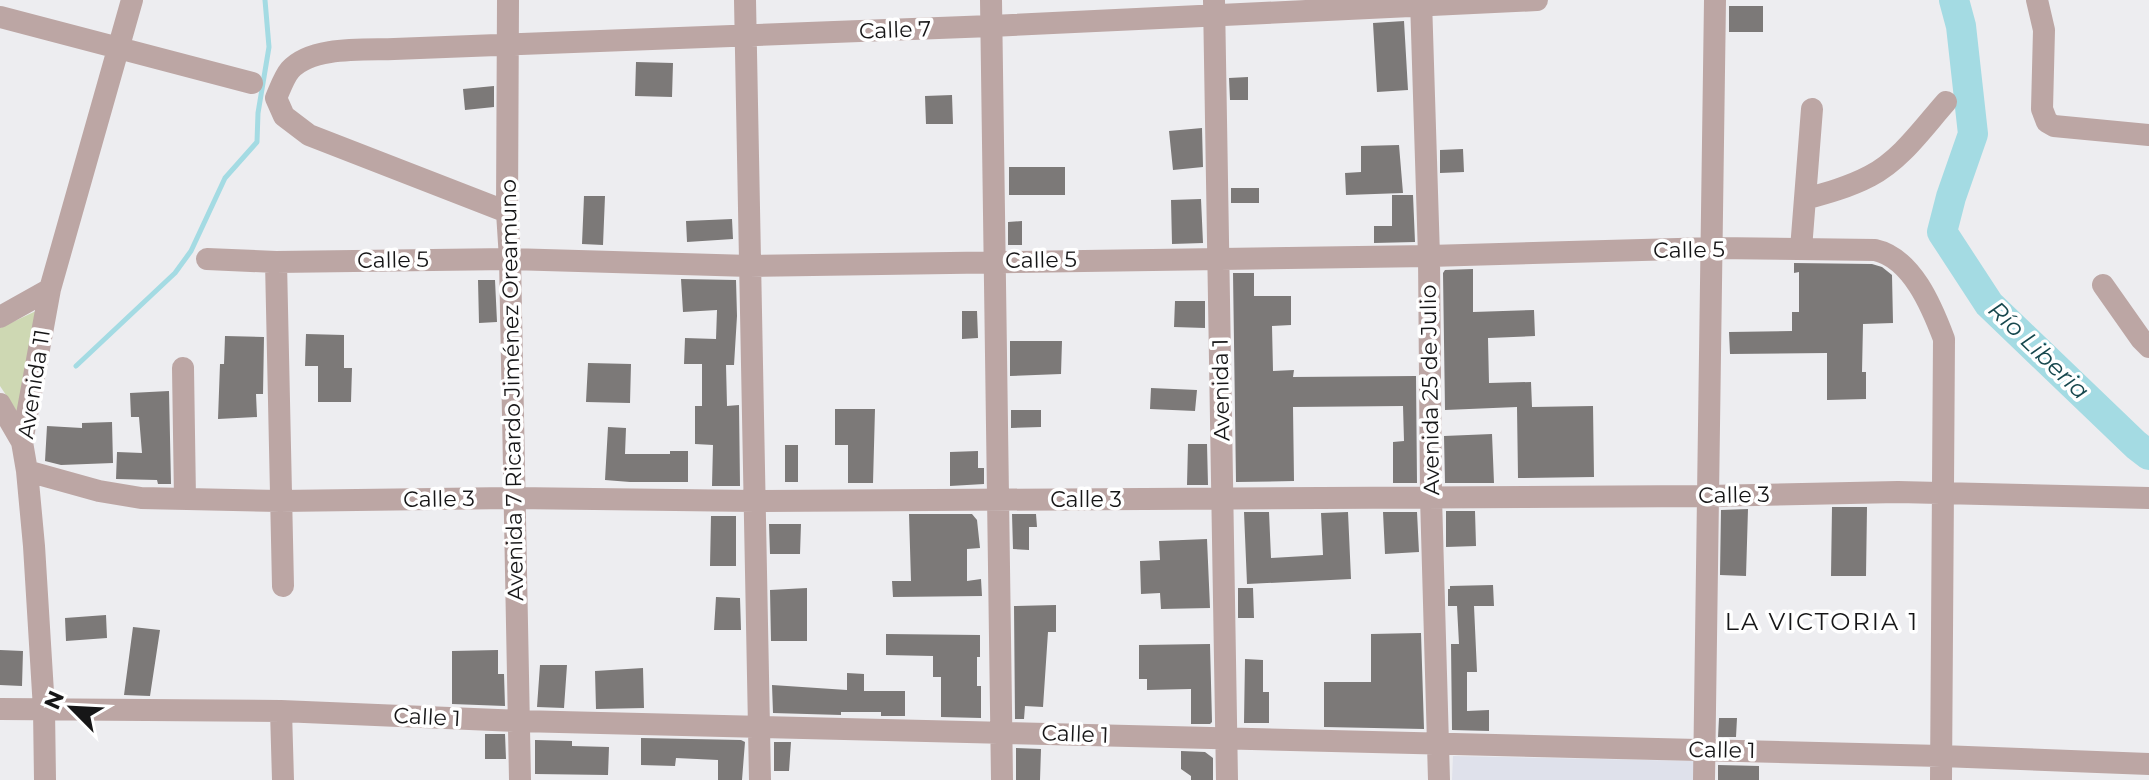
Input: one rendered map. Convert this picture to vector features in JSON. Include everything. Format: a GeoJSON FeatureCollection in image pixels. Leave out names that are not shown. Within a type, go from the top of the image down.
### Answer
{"type":"FeatureCollection","features":[{"type":"Feature","properties":{"kind":"street","name":"Avenida 11"},"geometry":{"type":"LineString","coordinates":[[45,780],[34,546],[22,442],[50,289],[132,0]]}},
{"type":"Feature","properties":{"kind":"street","name":"Avenida 7 Ricardo Jiménez Oreamuno"},"geometry":{"type":"LineString","coordinates":[[508,0],[507,212],[520,780]]}},
{"type":"Feature","properties":{"kind":"street"},"geometry":{"type":"LineString","coordinates":[[745,0],[760,780]]}},
{"type":"Feature","properties":{"kind":"street"},"geometry":{"type":"LineString","coordinates":[[991,0],[1002,780]]}},
{"type":"Feature","properties":{"kind":"street","name":"Calle 7"},"geometry":{"type":"LineString","coordinates":[[507,212],[309,135],[284,116],[276,98],[290,70],[305,58],[329,52],[991,26],[1214,8],[1537,0]]}},
{"type":"Feature","properties":{"kind":"street"},"geometry":{"type":"LineString","coordinates":[[1704,780],[1714,248],[1715,0]]}},
{"type":"Feature","properties":{"kind":"street"},"geometry":{"type":"LineString","coordinates":[[2037,0],[2044,30],[2042,109],[2047,122],[2054,126],[2149,135]]}},
{"type":"Feature","properties":{"kind":"street","name":"Avenida 25 de Julio"},"geometry":{"type":"LineString","coordinates":[[1421,2],[1439,780]]}},
{"type":"Feature","properties":{"kind":"street","name":"Avenida 1"},"geometry":{"type":"LineString","coordinates":[[1214,8],[1227,780]]}},
{"type":"Feature","properties":{"kind":"street"},"geometry":{"type":"LineString","coordinates":[[0,17],[252,83]]}},
{"type":"Feature","properties":{"kind":"street"},"geometry":{"type":"LineString","coordinates":[[1805,199],[1871,175],[1899,155],[1946,102]]}},
{"type":"Feature","properties":{"kind":"street"},"geometry":{"type":"LineString","coordinates":[[1801,249],[1812,109]]}},
{"type":"Feature","properties":{"kind":"street","name":"Calle 5"},"geometry":{"type":"LineString","coordinates":[[207,259],[276,262],[510,259],[750,266],[1429,256],[1714,248],[1875,250],[1897,260],[1912,277],[1938,321],[1944,339],[1945,492]]}},
{"type":"Feature","properties":{"kind":"street"},"geometry":{"type":"LineString","coordinates":[[276,262],[283,586]]}},
{"type":"Feature","properties":{"kind":"street"},"geometry":{"type":"LineString","coordinates":[[2103,285],[2149,347]]}},
{"type":"Feature","properties":{"kind":"street"},"geometry":{"type":"LineString","coordinates":[[0,317],[50,289]]}},
{"type":"Feature","properties":{"kind":"street"},"geometry":{"type":"LineString","coordinates":[[183,368],[185,499]]}},
{"type":"Feature","properties":{"kind":"street"},"geometry":{"type":"LineString","coordinates":[[0,404],[22,442]]}},
{"type":"Feature","properties":{"kind":"street","name":"Calle 3"},"geometry":{"type":"LineString","coordinates":[[27,471],[99,491],[141,498],[280,501],[1707,496],[1898,492],[2149,498]]}},
{"type":"Feature","properties":{"kind":"street"},"geometry":{"type":"LineString","coordinates":[[1941,780],[1945,492]]}},
{"type":"Feature","properties":{"kind":"street","name":"Calle 1"},"geometry":{"type":"LineString","coordinates":[[0,709],[281,711],[519,721],[1941,756],[2149,764]]}},
{"type":"Feature","properties":{"kind":"street"},"geometry":{"type":"LineString","coordinates":[[281,711],[283,780]]}},
{"type":"Feature","properties":{"kind":"shaded area"},"geometry":{"type":"Polygon","coordinates":[[[1453,756],[1694,761],[1694,780],[1452,780],[1453,756]]]}},
{"type":"Feature","properties":{"kind":"green space"},"geometry":{"type":"Polygon","coordinates":[[[36,311],[18,413],[0,386],[0,328],[36,311]]]}},
{"type":"Feature","properties":{"kind":"building"},"geometry":{"type":"Polygon","coordinates":[[[1729,6],[1763,6],[1763,32],[1729,32],[1729,6]]]}},
{"type":"Feature","properties":{"kind":"building"},"geometry":{"type":"Polygon","coordinates":[[[1404,21],[1408,90],[1377,92],[1373,23],[1404,21]]]}},
{"type":"Feature","properties":{"kind":"building"},"geometry":{"type":"Polygon","coordinates":[[[636,62],[673,63],[672,97],[635,96],[636,62]]]}},
{"type":"Feature","properties":{"kind":"building"},"geometry":{"type":"Polygon","coordinates":[[[1248,77],[1248,100],[1230,100],[1229,78],[1248,77]]]}},
{"type":"Feature","properties":{"kind":"building"},"geometry":{"type":"Polygon","coordinates":[[[494,86],[494,107],[465,110],[463,89],[494,86]]]}},
{"type":"Feature","properties":{"kind":"building"},"geometry":{"type":"Polygon","coordinates":[[[952,95],[953,124],[926,124],[925,96],[952,95]]]}},
{"type":"Feature","properties":{"kind":"building"},"geometry":{"type":"Polygon","coordinates":[[[1202,128],[1203,167],[1173,170],[1169,131],[1202,128]]]}},
{"type":"Feature","properties":{"kind":"building"},"geometry":{"type":"Polygon","coordinates":[[[1399,145],[1403,193],[1346,195],[1345,173],[1361,172],[1361,146],[1399,145]]]}},
{"type":"Feature","properties":{"kind":"building"},"geometry":{"type":"Polygon","coordinates":[[[1463,149],[1464,172],[1440,173],[1440,150],[1463,149]]]}},
{"type":"Feature","properties":{"kind":"building"},"geometry":{"type":"Polygon","coordinates":[[[1009,167],[1065,167],[1065,195],[1009,195],[1009,167]]]}},
{"type":"Feature","properties":{"kind":"building"},"geometry":{"type":"Polygon","coordinates":[[[1231,188],[1259,188],[1259,203],[1231,203],[1231,188]]]}},
{"type":"Feature","properties":{"kind":"building"},"geometry":{"type":"Polygon","coordinates":[[[1392,195],[1413,195],[1415,242],[1374,243],[1374,226],[1392,226],[1392,195]]]}},
{"type":"Feature","properties":{"kind":"building"},"geometry":{"type":"Polygon","coordinates":[[[584,196],[605,196],[603,245],[582,244],[584,196]]]}},
{"type":"Feature","properties":{"kind":"building"},"geometry":{"type":"Polygon","coordinates":[[[1201,199],[1203,243],[1172,244],[1171,200],[1201,199]]]}},
{"type":"Feature","properties":{"kind":"building"},"geometry":{"type":"Polygon","coordinates":[[[732,219],[733,239],[687,242],[686,221],[732,219]]]}},
{"type":"Feature","properties":{"kind":"building"},"geometry":{"type":"Polygon","coordinates":[[[1022,221],[1022,245],[1008,245],[1008,222],[1022,221]]]}},
{"type":"Feature","properties":{"kind":"building"},"geometry":{"type":"Polygon","coordinates":[[[1794,263],[1872,264],[1892,275],[1893,323],[1863,324],[1862,372],[1866,372],[1866,399],[1827,400],[1827,353],[1730,354],[1729,332],[1792,331],[1792,312],[1799,312],[1799,272],[1794,273],[1794,263]]]}},
{"type":"Feature","properties":{"kind":"building"},"geometry":{"type":"Polygon","coordinates":[[[1473,269],[1473,312],[1534,310],[1535,336],[1488,338],[1489,383],[1531,382],[1532,407],[1593,406],[1594,477],[1518,478],[1517,407],[1445,410],[1443,273],[1445,270],[1473,269]]]}},
{"type":"Feature","properties":{"kind":"building"},"geometry":{"type":"Polygon","coordinates":[[[1233,273],[1254,273],[1254,296],[1291,296],[1291,325],[1272,326],[1273,371],[1294,370],[1293,377],[1416,376],[1417,483],[1393,483],[1393,442],[1404,441],[1403,406],[1293,407],[1294,481],[1236,482],[1233,273]]]}},
{"type":"Feature","properties":{"kind":"building"},"geometry":{"type":"Polygon","coordinates":[[[681,279],[736,280],[734,365],[726,365],[727,406],[739,405],[740,486],[712,486],[713,445],[695,444],[695,406],[702,406],[702,364],[684,364],[685,338],[716,339],[717,310],[683,312],[681,279]]]}},
{"type":"Feature","properties":{"kind":"building"},"geometry":{"type":"Polygon","coordinates":[[[478,280],[495,280],[497,322],[479,323],[478,280]]]}},
{"type":"Feature","properties":{"kind":"building"},"geometry":{"type":"Polygon","coordinates":[[[1175,301],[1205,301],[1205,328],[1174,327],[1175,301]]]}},
{"type":"Feature","properties":{"kind":"building"},"geometry":{"type":"Polygon","coordinates":[[[962,311],[977,311],[978,338],[962,339],[962,311]]]}},
{"type":"Feature","properties":{"kind":"building"},"geometry":{"type":"Polygon","coordinates":[[[306,334],[344,335],[344,368],[352,368],[351,402],[318,402],[318,366],[305,366],[306,334]]]}},
{"type":"Feature","properties":{"kind":"building"},"geometry":{"type":"Polygon","coordinates":[[[225,336],[264,337],[263,394],[256,394],[257,417],[218,419],[220,364],[224,364],[225,336]]]}},
{"type":"Feature","properties":{"kind":"building"},"geometry":{"type":"Polygon","coordinates":[[[1010,341],[1062,341],[1061,374],[1010,376],[1010,341]]]}},
{"type":"Feature","properties":{"kind":"building"},"geometry":{"type":"Polygon","coordinates":[[[588,363],[631,364],[630,403],[586,402],[588,363]]]}},
{"type":"Feature","properties":{"kind":"building"},"geometry":{"type":"Polygon","coordinates":[[[1151,388],[1197,390],[1195,411],[1150,409],[1151,388]]]}},
{"type":"Feature","properties":{"kind":"building"},"geometry":{"type":"Polygon","coordinates":[[[169,391],[171,484],[158,484],[157,480],[116,479],[117,452],[142,453],[139,417],[131,417],[130,393],[169,391]]]}},
{"type":"Feature","properties":{"kind":"building"},"geometry":{"type":"Polygon","coordinates":[[[835,409],[875,409],[873,483],[848,483],[848,445],[835,445],[835,409]]]}},
{"type":"Feature","properties":{"kind":"building"},"geometry":{"type":"Polygon","coordinates":[[[1011,410],[1041,410],[1041,427],[1011,428],[1011,410]]]}},
{"type":"Feature","properties":{"kind":"building"},"geometry":{"type":"Polygon","coordinates":[[[112,422],[113,463],[61,465],[45,461],[47,426],[82,428],[82,423],[112,422]]]}},
{"type":"Feature","properties":{"kind":"building"},"geometry":{"type":"Polygon","coordinates":[[[608,427],[626,428],[625,454],[688,451],[688,482],[605,480],[608,427]]]}},
{"type":"Feature","properties":{"kind":"building"},"geometry":{"type":"Polygon","coordinates":[[[1492,434],[1494,483],[1445,483],[1444,436],[1492,434]]]}},
{"type":"Feature","properties":{"kind":"building"},"geometry":{"type":"Polygon","coordinates":[[[1188,444],[1207,444],[1208,485],[1187,485],[1188,444]]]}},
{"type":"Feature","properties":{"kind":"building"},"geometry":{"type":"Polygon","coordinates":[[[785,445],[798,445],[798,482],[785,482],[785,445]]]}},
{"type":"Feature","properties":{"kind":"building"},"geometry":{"type":"Polygon","coordinates":[[[978,451],[978,468],[984,468],[984,484],[950,486],[950,452],[978,451]]]}},
{"type":"Feature","properties":{"kind":"building"},"geometry":{"type":"Polygon","coordinates":[[[1832,507],[1867,507],[1866,576],[1831,576],[1832,507]]]}},
{"type":"Feature","properties":{"kind":"building"},"geometry":{"type":"Polygon","coordinates":[[[1748,509],[1746,576],[1720,575],[1721,510],[1748,509]]]}},
{"type":"Feature","properties":{"kind":"building"},"geometry":{"type":"Polygon","coordinates":[[[1446,511],[1475,511],[1476,546],[1446,547],[1446,511]]]}},
{"type":"Feature","properties":{"kind":"building"},"geometry":{"type":"Polygon","coordinates":[[[1244,512],[1269,512],[1271,558],[1323,555],[1321,513],[1348,512],[1351,579],[1247,584],[1244,512]]]}},
{"type":"Feature","properties":{"kind":"building"},"geometry":{"type":"Polygon","coordinates":[[[1383,512],[1417,512],[1419,552],[1385,554],[1383,512]]]}},
{"type":"Feature","properties":{"kind":"building"},"geometry":{"type":"Polygon","coordinates":[[[909,514],[972,514],[977,520],[980,548],[967,549],[967,581],[981,579],[982,596],[893,597],[892,581],[911,581],[909,514]]]}},
{"type":"Feature","properties":{"kind":"building"},"geometry":{"type":"Polygon","coordinates":[[[1012,514],[1036,514],[1037,527],[1029,527],[1029,550],[1013,549],[1012,514]]]}},
{"type":"Feature","properties":{"kind":"building"},"geometry":{"type":"Polygon","coordinates":[[[711,516],[736,516],[736,566],[710,566],[711,516]]]}},
{"type":"Feature","properties":{"kind":"building"},"geometry":{"type":"Polygon","coordinates":[[[769,524],[801,524],[800,554],[770,554],[769,524]]]}},
{"type":"Feature","properties":{"kind":"building"},"geometry":{"type":"Polygon","coordinates":[[[1207,539],[1210,608],[1161,609],[1160,593],[1141,594],[1140,561],[1160,560],[1159,541],[1207,539]]]}},
{"type":"Feature","properties":{"kind":"building"},"geometry":{"type":"Polygon","coordinates":[[[1493,585],[1494,606],[1474,606],[1477,672],[1467,672],[1467,711],[1489,710],[1489,731],[1452,730],[1451,644],[1459,644],[1457,606],[1448,606],[1448,589],[1450,586],[1493,585]]]}},
{"type":"Feature","properties":{"kind":"building"},"geometry":{"type":"Polygon","coordinates":[[[807,588],[807,641],[771,641],[770,590],[807,588]]]}},
{"type":"Feature","properties":{"kind":"building"},"geometry":{"type":"Polygon","coordinates":[[[1238,588],[1253,588],[1254,618],[1238,618],[1238,588]]]}},
{"type":"Feature","properties":{"kind":"building"},"geometry":{"type":"Polygon","coordinates":[[[716,597],[740,598],[741,630],[714,630],[716,597]]]}},
{"type":"Feature","properties":{"kind":"building"},"geometry":{"type":"Polygon","coordinates":[[[1056,605],[1056,632],[1048,632],[1043,707],[1025,706],[1024,719],[1015,719],[1014,606],[1056,605]]]}},
{"type":"Feature","properties":{"kind":"building"},"geometry":{"type":"Polygon","coordinates":[[[106,615],[107,638],[66,641],[65,618],[106,615]]]}},
{"type":"Feature","properties":{"kind":"building"},"geometry":{"type":"Polygon","coordinates":[[[133,627],[160,630],[150,696],[124,695],[133,627]]]}},
{"type":"Feature","properties":{"kind":"building"},"geometry":{"type":"Polygon","coordinates":[[[1421,633],[1424,729],[1324,727],[1324,682],[1371,682],[1371,634],[1421,633]]]}},
{"type":"Feature","properties":{"kind":"building"},"geometry":{"type":"Polygon","coordinates":[[[886,634],[980,635],[977,686],[981,686],[981,718],[941,717],[941,677],[933,677],[933,656],[886,655],[886,634]]]}},
{"type":"Feature","properties":{"kind":"building"},"geometry":{"type":"Polygon","coordinates":[[[1210,644],[1212,722],[1191,724],[1191,689],[1147,690],[1147,679],[1139,679],[1139,645],[1210,644]]]}},
{"type":"Feature","properties":{"kind":"building"},"geometry":{"type":"Polygon","coordinates":[[[0,650],[23,651],[22,686],[0,685],[0,650]]]}},
{"type":"Feature","properties":{"kind":"building"},"geometry":{"type":"Polygon","coordinates":[[[498,650],[498,674],[504,674],[505,706],[452,704],[452,651],[498,650]]]}},
{"type":"Feature","properties":{"kind":"building"},"geometry":{"type":"Polygon","coordinates":[[[1245,659],[1263,660],[1263,692],[1269,692],[1269,723],[1244,723],[1245,659]]]}},
{"type":"Feature","properties":{"kind":"building"},"geometry":{"type":"Polygon","coordinates":[[[540,665],[567,665],[564,708],[537,707],[540,665]]]}},
{"type":"Feature","properties":{"kind":"building"},"geometry":{"type":"Polygon","coordinates":[[[643,668],[644,708],[596,709],[595,671],[643,668]]]}},
{"type":"Feature","properties":{"kind":"building"},"geometry":{"type":"Polygon","coordinates":[[[847,673],[864,674],[864,691],[905,691],[905,716],[881,716],[881,712],[841,712],[841,715],[773,713],[772,685],[847,690],[847,673]]]}},
{"type":"Feature","properties":{"kind":"building"},"geometry":{"type":"Polygon","coordinates":[[[1719,718],[1737,718],[1736,737],[1718,737],[1719,718]]]}},
{"type":"Feature","properties":{"kind":"building"},"geometry":{"type":"Polygon","coordinates":[[[485,734],[505,734],[506,759],[485,759],[485,734]]]}},
{"type":"Feature","properties":{"kind":"building"},"geometry":{"type":"Polygon","coordinates":[[[641,738],[741,740],[745,742],[742,780],[718,780],[718,760],[676,758],[675,766],[641,765],[641,738]]]}},
{"type":"Feature","properties":{"kind":"building"},"geometry":{"type":"Polygon","coordinates":[[[535,740],[572,741],[572,746],[609,747],[608,775],[535,774],[535,740]]]}},
{"type":"Feature","properties":{"kind":"building"},"geometry":{"type":"Polygon","coordinates":[[[774,742],[791,742],[789,771],[774,771],[774,742]]]}},
{"type":"Feature","properties":{"kind":"building"},"geometry":{"type":"Polygon","coordinates":[[[1016,748],[1041,749],[1040,780],[1016,780],[1016,748]]]}},
{"type":"Feature","properties":{"kind":"building"},"geometry":{"type":"Polygon","coordinates":[[[1181,751],[1205,752],[1213,758],[1213,780],[1191,780],[1191,776],[1181,769],[1181,751]]]}},
{"type":"Feature","properties":{"kind":"building"},"geometry":{"type":"Polygon","coordinates":[[[1718,765],[1759,766],[1759,780],[1718,780],[1718,765]]]}},
{"type":"Feature","properties":{"kind":"waterway"},"geometry":{"type":"LineString","coordinates":[[76,366],[175,273],[191,251],[225,178],[257,142],[258,113],[269,47],[265,0]]}},
{"type":"Feature","properties":{"kind":"waterway","name":"Río Liberia"},"geometry":{"type":"LineString","coordinates":[[1954,0],[1961,26],[1973,134],[1942,232],[1989,304],[2149,455]]}},
{"type":"Feature","properties":{"kind":"district","name":"LA VICTORIA 1"},"geometry":{"type":"Point","coordinates":[1822,621]}}]}
